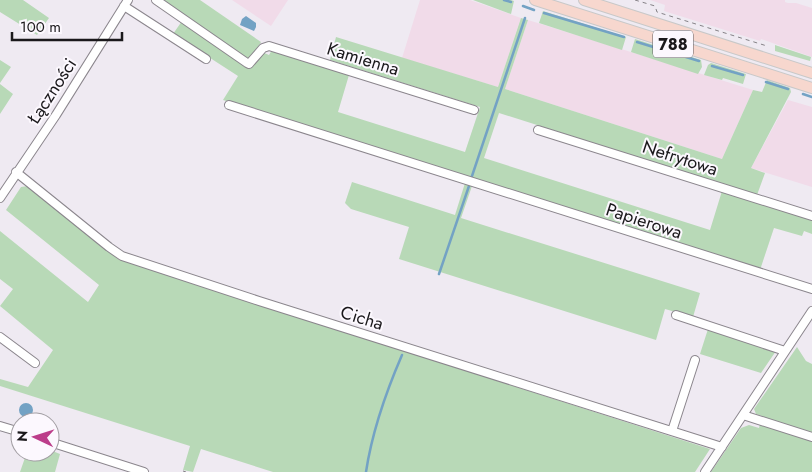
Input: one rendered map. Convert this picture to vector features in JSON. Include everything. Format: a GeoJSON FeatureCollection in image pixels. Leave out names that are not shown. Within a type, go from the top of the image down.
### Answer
{"type":"FeatureCollection","features":[{"type":"Feature","properties":{"kind":"main road","name":"788"},"geometry":{"type":"LineString","coordinates":[[535,0],[812,88]]}},
{"type":"Feature","properties":{"kind":"main road","name":"788"},"geometry":{"type":"LineString","coordinates":[[584,0],[812,73]]}},
{"type":"Feature","properties":{"kind":"street","name":"Kamienna"},"geometry":{"type":"LineString","coordinates":[[156,0],[249,64],[263,48],[269,46],[474,110]]}},
{"type":"Feature","properties":{"kind":"street"},"geometry":{"type":"LineString","coordinates":[[126,3],[206,59]]}},
{"type":"Feature","properties":{"kind":"street","name":"Łączności"},"geometry":{"type":"LineString","coordinates":[[0,198],[56,115],[126,3]]}},
{"type":"Feature","properties":{"kind":"street","name":"Papierowa"},"geometry":{"type":"LineString","coordinates":[[229,105],[812,289]]}},
{"type":"Feature","properties":{"kind":"street","name":"Nefrytowa"},"geometry":{"type":"LineString","coordinates":[[538,130],[812,216]]}},
{"type":"Feature","properties":{"kind":"street","name":"Cicha"},"geometry":{"type":"LineString","coordinates":[[16,172],[122,256],[722,447]]}},
{"type":"Feature","properties":{"kind":"street"},"geometry":{"type":"LineString","coordinates":[[705,472],[812,311]]}},
{"type":"Feature","properties":{"kind":"street"},"geometry":{"type":"LineString","coordinates":[[676,315],[785,351]]}},
{"type":"Feature","properties":{"kind":"street"},"geometry":{"type":"LineString","coordinates":[[0,337],[34,363]]}},
{"type":"Feature","properties":{"kind":"street"},"geometry":{"type":"LineString","coordinates":[[672,431],[695,360]]}},
{"type":"Feature","properties":{"kind":"street"},"geometry":{"type":"LineString","coordinates":[[743,415],[812,437]]}},
{"type":"Feature","properties":{"kind":"street"},"geometry":{"type":"LineString","coordinates":[[60,445],[144,472]]}},
{"type":"Feature","properties":{"kind":"path"},"geometry":{"type":"LineString","coordinates":[[635,0],[655,6],[657,12],[767,46]]}},
{"type":"Feature","properties":{"kind":"shaded area"},"geometry":{"type":"Polygon","coordinates":[[[232,0],[288,0],[271,26],[232,0]]]}},
{"type":"Feature","properties":{"kind":"shaded area"},"geometry":{"type":"Polygon","coordinates":[[[420,0],[470,0],[521,18],[498,87],[402,58],[420,0]]]}},
{"type":"Feature","properties":{"kind":"shaded area"},"geometry":{"type":"Polygon","coordinates":[[[650,0],[785,0],[788,3],[796,3],[812,8],[812,57],[761,39],[760,41],[664,11],[665,5],[650,0]]]}},
{"type":"Feature","properties":{"kind":"shaded area"},"geometry":{"type":"Polygon","coordinates":[[[528,20],[753,90],[722,159],[505,89],[528,20]]]}},
{"type":"Feature","properties":{"kind":"shaded area"},"geometry":{"type":"Polygon","coordinates":[[[788,100],[812,107],[812,187],[751,168],[788,100]]]}},
{"type":"Feature","properties":{"kind":"green space"},"geometry":{"type":"Polygon","coordinates":[[[0,0],[23,0],[49,18],[37,35],[0,12],[0,0]]]}},
{"type":"Feature","properties":{"kind":"green space"},"geometry":{"type":"Polygon","coordinates":[[[162,0],[200,0],[261,42],[250,60],[162,0]]]}},
{"type":"Feature","properties":{"kind":"green space"},"geometry":{"type":"Polygon","coordinates":[[[473,0],[511,0],[514,1],[511,14],[473,0]]]}},
{"type":"Feature","properties":{"kind":"green space"},"geometry":{"type":"Polygon","coordinates":[[[543,11],[626,37],[622,50],[539,23],[543,11]]]}},
{"type":"Feature","properties":{"kind":"green space"},"geometry":{"type":"Polygon","coordinates":[[[521,18],[528,20],[505,89],[722,159],[753,90],[762,92],[767,80],[790,88],[791,92],[751,168],[765,173],[757,195],[499,113],[484,158],[710,230],[722,191],[812,219],[812,234],[804,231],[802,236],[774,228],[760,270],[223,100],[238,76],[173,34],[182,21],[250,69],[262,52],[269,55],[272,50],[349,75],[338,112],[465,152],[480,107],[330,60],[336,37],[498,87],[521,18]]]}},
{"type":"Feature","properties":{"kind":"green space"},"geometry":{"type":"Polygon","coordinates":[[[635,39],[701,60],[702,67],[698,74],[631,52],[635,39]]]}},
{"type":"Feature","properties":{"kind":"green space"},"geometry":{"type":"Polygon","coordinates":[[[775,45],[811,57],[810,61],[775,51],[775,45]]]}},
{"type":"Feature","properties":{"kind":"green space"},"geometry":{"type":"Polygon","coordinates":[[[0,60],[11,67],[0,83],[0,60]]]}},
{"type":"Feature","properties":{"kind":"green space"},"geometry":{"type":"Polygon","coordinates":[[[711,63],[746,74],[743,84],[704,75],[708,65],[711,63]]]}},
{"type":"Feature","properties":{"kind":"green space"},"geometry":{"type":"Polygon","coordinates":[[[0,84],[13,94],[0,114],[0,84]]]}},
{"type":"Feature","properties":{"kind":"green space"},"geometry":{"type":"Polygon","coordinates":[[[352,182],[455,215],[465,183],[472,186],[461,218],[700,293],[693,317],[665,309],[656,340],[399,259],[409,227],[351,209],[345,203],[352,182]]]}},
{"type":"Feature","properties":{"kind":"green space"},"geometry":{"type":"Polygon","coordinates":[[[28,186],[118,259],[710,449],[695,472],[273,472],[201,449],[193,472],[183,470],[190,446],[0,386],[0,379],[28,387],[53,350],[0,306],[13,289],[0,279],[0,231],[88,302],[99,285],[6,210],[21,187],[28,186]]]}},
{"type":"Feature","properties":{"kind":"green space"},"geometry":{"type":"Polygon","coordinates":[[[708,329],[776,351],[761,373],[700,354],[708,329]]]}},
{"type":"Feature","properties":{"kind":"green space"},"geometry":{"type":"Polygon","coordinates":[[[797,347],[806,361],[812,364],[812,434],[756,414],[754,409],[797,347]]]}},
{"type":"Feature","properties":{"kind":"green space"},"geometry":{"type":"Polygon","coordinates":[[[760,424],[812,440],[812,472],[711,472],[741,428],[749,425],[759,428],[760,424]]]}},
{"type":"Feature","properties":{"kind":"green space"},"geometry":{"type":"Polygon","coordinates":[[[24,462],[58,462],[55,472],[20,472],[24,462]]]}},
{"type":"Feature","properties":{"kind":"water"},"geometry":{"type":"Polygon","coordinates":[[[246,16],[256,23],[254,31],[240,25],[242,19],[246,16]]]}},
{"type":"Feature","properties":{"kind":"water"},"geometry":{"type":"Polygon","coordinates":[[[26,403],[32,407],[32,412],[20,412],[19,410],[21,405],[26,403]]]}},
{"type":"Feature","properties":{"kind":"waterway"},"geometry":{"type":"LineString","coordinates":[[504,0],[511,2]]}},
{"type":"Feature","properties":{"kind":"waterway"},"geometry":{"type":"LineString","coordinates":[[523,6],[534,10]]}},
{"type":"Feature","properties":{"kind":"waterway"},"geometry":{"type":"LineString","coordinates":[[544,13],[624,37]]}},
{"type":"Feature","properties":{"kind":"waterway"},"geometry":{"type":"LineString","coordinates":[[472,176],[525,18]]}},
{"type":"Feature","properties":{"kind":"waterway"},"geometry":{"type":"LineString","coordinates":[[637,42],[699,61]]}},
{"type":"Feature","properties":{"kind":"waterway"},"geometry":{"type":"LineString","coordinates":[[712,66],[743,75]]}},
{"type":"Feature","properties":{"kind":"waterway"},"geometry":{"type":"LineString","coordinates":[[766,82],[788,89]]}},
{"type":"Feature","properties":{"kind":"waterway"},"geometry":{"type":"LineString","coordinates":[[803,94],[812,97]]}},
{"type":"Feature","properties":{"kind":"waterway"},"geometry":{"type":"LineString","coordinates":[[439,274],[469,186]]}},
{"type":"Feature","properties":{"kind":"waterway"},"geometry":{"type":"LineString","coordinates":[[366,472],[380,412],[402,355]]}}]}
